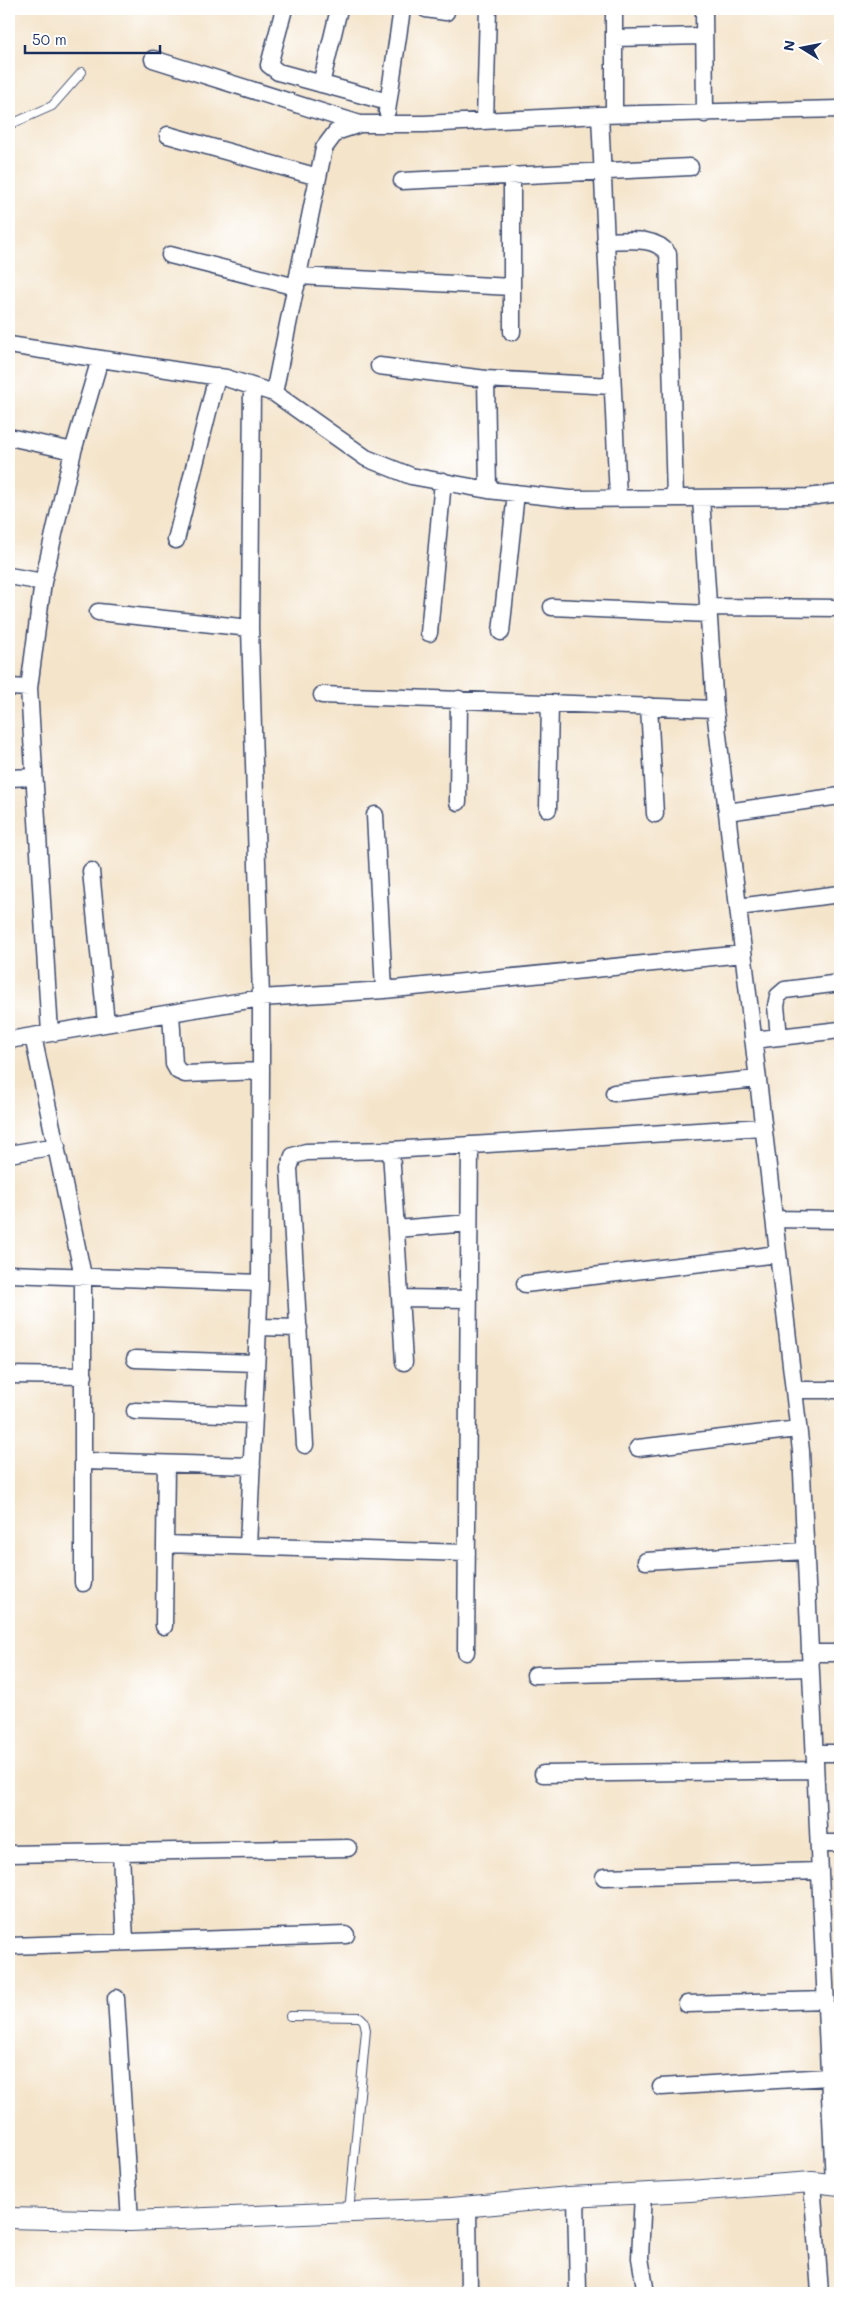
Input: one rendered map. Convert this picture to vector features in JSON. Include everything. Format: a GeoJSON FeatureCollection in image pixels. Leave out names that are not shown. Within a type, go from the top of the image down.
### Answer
{"type":"FeatureCollection","features":[{"type":"Feature","properties":{"kind":"street"},"geometry":{"type":"LineString","coordinates":[[284,9],[269,65],[278,72],[388,102]]}},
{"type":"Feature","properties":{"kind":"street"},"geometry":{"type":"LineString","coordinates":[[321,84],[340,9]]}},
{"type":"Feature","properties":{"kind":"street"},"geometry":{"type":"LineString","coordinates":[[385,124],[402,9]]}},
{"type":"Feature","properties":{"kind":"street"},"geometry":{"type":"LineString","coordinates":[[426,9],[446,12]]}},
{"type":"Feature","properties":{"kind":"street"},"geometry":{"type":"LineString","coordinates":[[485,120],[488,9]]}},
{"type":"Feature","properties":{"kind":"street"},"geometry":{"type":"LineString","coordinates":[[614,9],[614,38],[601,171],[618,498]]}},
{"type":"Feature","properties":{"kind":"street"},"geometry":{"type":"LineString","coordinates":[[704,9],[705,114]]}},
{"type":"Feature","properties":{"kind":"street"},"geometry":{"type":"LineString","coordinates":[[614,38],[704,36]]}},
{"type":"Feature","properties":{"kind":"street"},"geometry":{"type":"LineString","coordinates":[[153,59],[360,124],[840,109]]}},
{"type":"Feature","properties":{"kind":"street"},"geometry":{"type":"LineString","coordinates":[[274,393],[324,148],[336,132],[360,124]]}},
{"type":"Feature","properties":{"kind":"street"},"geometry":{"type":"LineString","coordinates":[[168,134],[318,177]]}},
{"type":"Feature","properties":{"kind":"street"},"geometry":{"type":"LineString","coordinates":[[402,181],[690,168]]}},
{"type":"Feature","properties":{"kind":"street"},"geometry":{"type":"LineString","coordinates":[[512,175],[512,332]]}},
{"type":"Feature","properties":{"kind":"street"},"geometry":{"type":"LineString","coordinates":[[605,241],[652,241],[662,245],[668,254],[675,498]]}},
{"type":"Feature","properties":{"kind":"street"},"geometry":{"type":"LineString","coordinates":[[170,255],[297,281],[512,287]]}},
{"type":"Feature","properties":{"kind":"street"},"geometry":{"type":"LineString","coordinates":[[9,345],[217,376],[252,386],[274,393],[366,458],[411,476],[443,482],[488,490],[569,498],[808,497],[840,493]]}},
{"type":"Feature","properties":{"kind":"street"},"geometry":{"type":"LineString","coordinates":[[50,1033],[29,688],[43,582],[72,451],[100,359]]}},
{"type":"Feature","properties":{"kind":"street"},"geometry":{"type":"LineString","coordinates":[[379,366],[486,379],[612,386]]}},
{"type":"Feature","properties":{"kind":"street"},"geometry":{"type":"LineString","coordinates":[[176,540],[217,376]]}},
{"type":"Feature","properties":{"kind":"street"},"geometry":{"type":"LineString","coordinates":[[486,379],[488,490]]}},
{"type":"Feature","properties":{"kind":"street"},"geometry":{"type":"LineString","coordinates":[[248,1546],[260,1283],[261,998],[250,628],[252,386]]}},
{"type":"Feature","properties":{"kind":"street"},"geometry":{"type":"LineString","coordinates":[[9,437],[72,451]]}},
{"type":"Feature","properties":{"kind":"street"},"geometry":{"type":"LineString","coordinates":[[429,633],[443,482]]}},
{"type":"Feature","properties":{"kind":"street"},"geometry":{"type":"LineString","coordinates":[[501,632],[516,493]]}},
{"type":"Feature","properties":{"kind":"street"},"geometry":{"type":"LineString","coordinates":[[9,2218],[130,2221],[468,2206],[576,2196],[812,2182],[837,2185],[829,2076],[798,1429],[715,708],[701,498]]}},
{"type":"Feature","properties":{"kind":"street"},"geometry":{"type":"LineString","coordinates":[[9,576],[43,582]]}},
{"type":"Feature","properties":{"kind":"street"},"geometry":{"type":"LineString","coordinates":[[552,607],[708,611],[840,608]]}},
{"type":"Feature","properties":{"kind":"street"},"geometry":{"type":"LineString","coordinates":[[98,612],[250,628]]}},
{"type":"Feature","properties":{"kind":"street"},"geometry":{"type":"LineString","coordinates":[[9,687],[29,688]]}},
{"type":"Feature","properties":{"kind":"street"},"geometry":{"type":"LineString","coordinates":[[322,695],[715,708]]}},
{"type":"Feature","properties":{"kind":"street"},"geometry":{"type":"LineString","coordinates":[[458,802],[459,699]]}},
{"type":"Feature","properties":{"kind":"street"},"geometry":{"type":"LineString","coordinates":[[548,810],[550,703]]}},
{"type":"Feature","properties":{"kind":"street"},"geometry":{"type":"LineString","coordinates":[[649,706],[655,814]]}},
{"type":"Feature","properties":{"kind":"street"},"geometry":{"type":"LineString","coordinates":[[9,778],[33,777]]}},
{"type":"Feature","properties":{"kind":"street"},"geometry":{"type":"LineString","coordinates":[[727,812],[840,796]]}},
{"type":"Feature","properties":{"kind":"street"},"geometry":{"type":"LineString","coordinates":[[375,815],[384,990]]}},
{"type":"Feature","properties":{"kind":"street"},"geometry":{"type":"LineString","coordinates":[[91,871],[106,1024]]}},
{"type":"Feature","properties":{"kind":"street"},"geometry":{"type":"LineString","coordinates":[[738,907],[840,894]]}},
{"type":"Feature","properties":{"kind":"street"},"geometry":{"type":"LineString","coordinates":[[9,1040],[261,998],[384,990],[743,954]]}},
{"type":"Feature","properties":{"kind":"street"},"geometry":{"type":"LineString","coordinates":[[779,1037],[776,1006],[778,996],[784,990],[840,983]]}},
{"type":"Feature","properties":{"kind":"street"},"geometry":{"type":"LineString","coordinates":[[171,1013],[174,1064],[178,1071],[185,1074],[260,1071]]}},
{"type":"Feature","properties":{"kind":"street"},"geometry":{"type":"LineString","coordinates":[[753,1040],[840,1030]]}},
{"type":"Feature","properties":{"kind":"street"},"geometry":{"type":"LineString","coordinates":[[33,1036],[83,1276],[83,1583]]}},
{"type":"Feature","properties":{"kind":"street"},"geometry":{"type":"LineString","coordinates":[[614,1093],[758,1079]]}},
{"type":"Feature","properties":{"kind":"street"},"geometry":{"type":"LineString","coordinates":[[305,1445],[289,1168],[293,1156],[306,1152],[391,1150],[763,1128]]}},
{"type":"Feature","properties":{"kind":"street"},"geometry":{"type":"LineString","coordinates":[[466,1652],[470,1145]]}},
{"type":"Feature","properties":{"kind":"street"},"geometry":{"type":"LineString","coordinates":[[9,1154],[57,1146]]}},
{"type":"Feature","properties":{"kind":"street"},"geometry":{"type":"LineString","coordinates":[[391,1150],[404,1362]]}},
{"type":"Feature","properties":{"kind":"street"},"geometry":{"type":"LineString","coordinates":[[774,1219],[840,1220]]}},
{"type":"Feature","properties":{"kind":"street"},"geometry":{"type":"LineString","coordinates":[[396,1229],[469,1223]]}},
{"type":"Feature","properties":{"kind":"street"},"geometry":{"type":"LineString","coordinates":[[525,1284],[778,1254]]}},
{"type":"Feature","properties":{"kind":"street"},"geometry":{"type":"LineString","coordinates":[[9,1274],[260,1283]]}},
{"type":"Feature","properties":{"kind":"street"},"geometry":{"type":"LineString","coordinates":[[400,1298],[469,1299]]}},
{"type":"Feature","properties":{"kind":"street"},"geometry":{"type":"LineString","coordinates":[[258,1327],[299,1328]]}},
{"type":"Feature","properties":{"kind":"street"},"geometry":{"type":"LineString","coordinates":[[135,1359],[256,1363]]}},
{"type":"Feature","properties":{"kind":"street"},"geometry":{"type":"LineString","coordinates":[[9,1375],[84,1376]]}},
{"type":"Feature","properties":{"kind":"street"},"geometry":{"type":"LineString","coordinates":[[794,1390],[840,1390]]}},
{"type":"Feature","properties":{"kind":"street"},"geometry":{"type":"LineString","coordinates":[[134,1411],[254,1415]]}},
{"type":"Feature","properties":{"kind":"street"},"geometry":{"type":"LineString","coordinates":[[638,1448],[798,1429]]}},
{"type":"Feature","properties":{"kind":"street"},"geometry":{"type":"LineString","coordinates":[[84,1462],[252,1466]]}},
{"type":"Feature","properties":{"kind":"street"},"geometry":{"type":"LineString","coordinates":[[164,1626],[166,1464]]}},
{"type":"Feature","properties":{"kind":"street"},"geometry":{"type":"LineString","coordinates":[[165,1544],[467,1553]]}},
{"type":"Feature","properties":{"kind":"street"},"geometry":{"type":"LineString","coordinates":[[646,1561],[805,1551]]}},
{"type":"Feature","properties":{"kind":"street"},"geometry":{"type":"LineString","coordinates":[[535,1675],[810,1661],[840,1653]]}},
{"type":"Feature","properties":{"kind":"street"},"geometry":{"type":"LineString","coordinates":[[814,1753],[840,1753]]}},
{"type":"Feature","properties":{"kind":"street"},"geometry":{"type":"LineString","coordinates":[[543,1774],[815,1770]]}},
{"type":"Feature","properties":{"kind":"street"},"geometry":{"type":"LineString","coordinates":[[818,1843],[840,1843]]}},
{"type":"Feature","properties":{"kind":"street"},"geometry":{"type":"LineString","coordinates":[[9,1854],[348,1848]]}},
{"type":"Feature","properties":{"kind":"street"},"geometry":{"type":"LineString","coordinates":[[121,1852],[126,1942]]}},
{"type":"Feature","properties":{"kind":"street"},"geometry":{"type":"LineString","coordinates":[[604,1877],[820,1871]]}},
{"type":"Feature","properties":{"kind":"street"},"geometry":{"type":"LineString","coordinates":[[9,1946],[346,1935]]}},
{"type":"Feature","properties":{"kind":"street"},"geometry":{"type":"LineString","coordinates":[[116,1998],[130,2221]]}},
{"type":"Feature","properties":{"kind":"street"},"geometry":{"type":"LineString","coordinates":[[687,2004],[826,2000]]}},
{"type":"Feature","properties":{"kind":"street"},"geometry":{"type":"LineString","coordinates":[[661,2087],[829,2076]]}},
{"type":"Feature","properties":{"kind":"street"},"geometry":{"type":"LineString","coordinates":[[812,2182],[820,2293]]}},
{"type":"Feature","properties":{"kind":"street"},"geometry":{"type":"LineString","coordinates":[[643,2193],[640,2258],[646,2293]]}},
{"type":"Feature","properties":{"kind":"street"},"geometry":{"type":"LineString","coordinates":[[576,2196],[578,2293]]}},
{"type":"Feature","properties":{"kind":"street"},"geometry":{"type":"LineString","coordinates":[[468,2206],[469,2293]]}},
{"type":"Feature","properties":{"kind":"lane"},"geometry":{"type":"LineString","coordinates":[[9,124],[52,106],[82,72]]}},
{"type":"Feature","properties":{"kind":"lane"},"geometry":{"type":"LineString","coordinates":[[290,2016],[360,2017],[364,2021],[366,2030],[349,2212]]}}]}
